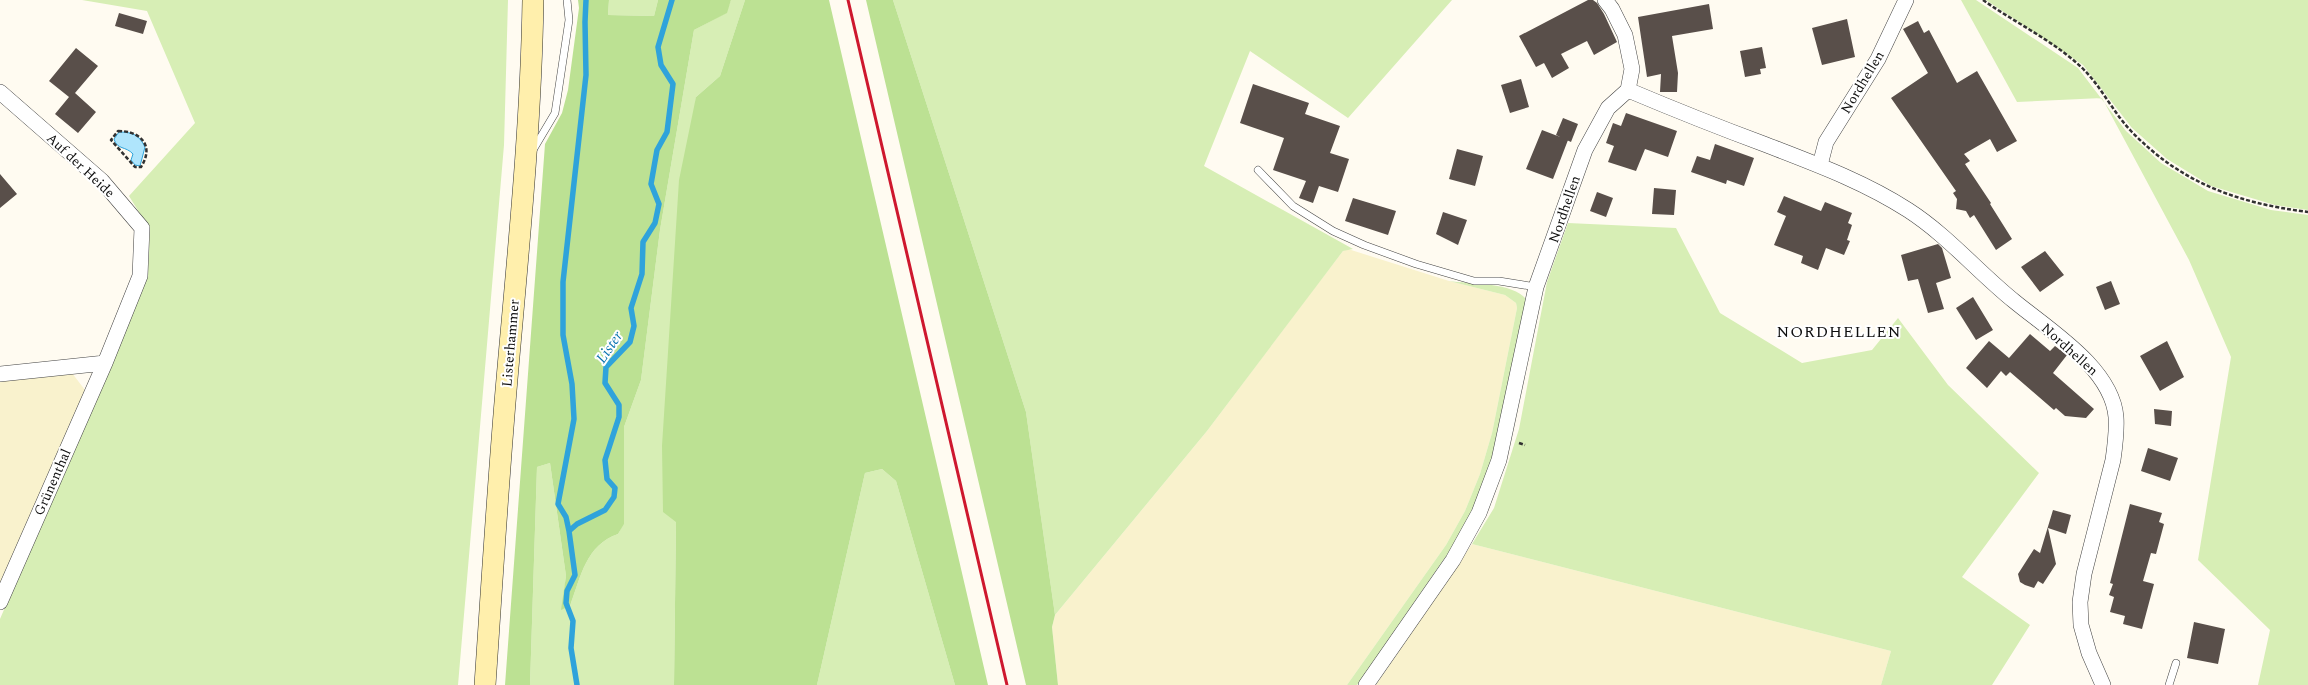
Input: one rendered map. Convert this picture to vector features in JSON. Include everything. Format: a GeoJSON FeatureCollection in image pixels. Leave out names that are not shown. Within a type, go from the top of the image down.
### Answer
{"type":"FeatureCollection","features":[{"type":"Feature","properties":{"kind":"main road","name":"Listerhammer"},"geometry":{"type":"LineString","coordinates":[[485,685],[504,412],[525,162],[532,55],[533,0]]}},
{"type":"Feature","properties":{"kind":"street"},"geometry":{"type":"LineString","coordinates":[[1605,0],[1612,9],[1625,35],[1632,69],[1628,90]]}},
{"type":"Feature","properties":{"kind":"street","name":"Nordhellen"},"geometry":{"type":"LineString","coordinates":[[1820,165],[1826,142],[1878,58],[1906,0]]}},
{"type":"Feature","properties":{"kind":"street","name":"Nordhellen"},"geometry":{"type":"LineString","coordinates":[[1366,685],[1453,560],[1479,513],[1499,460],[1536,287],[1585,150],[1608,108],[1628,90],[1820,165],[1880,193],[1930,225],[1987,279],[2080,356],[2100,376],[2110,394],[2116,416],[2114,460],[2084,574],[2080,602],[2080,625],[2089,653],[2103,685]]}},
{"type":"Feature","properties":{"kind":"street","name":"Auf der Heide"},"geometry":{"type":"LineString","coordinates":[[0,92],[102,181],[142,228],[140,276],[105,363]]}},
{"type":"Feature","properties":{"kind":"street"},"geometry":{"type":"LineString","coordinates":[[0,374],[105,363]]}},
{"type":"Feature","properties":{"kind":"street","name":"Grünenthal"},"geometry":{"type":"LineString","coordinates":[[0,602],[105,363]]}},
{"type":"Feature","properties":{"kind":"lane"},"geometry":{"type":"LineString","coordinates":[[525,162],[555,113],[569,20],[567,0]]}},
{"type":"Feature","properties":{"kind":"lane"},"geometry":{"type":"LineString","coordinates":[[1258,170],[1293,206],[1333,231],[1364,245],[1416,264],[1474,280],[1499,281],[1536,287]]}},
{"type":"Feature","properties":{"kind":"lane"},"geometry":{"type":"LineString","coordinates":[[2169,685],[2176,663]]}},
{"type":"Feature","properties":{"kind":"path"},"geometry":{"type":"LineString","coordinates":[[1982,0],[2081,66],[2130,130],[2164,162],[2210,189],[2274,208],[2308,212]]}},
{"type":"Feature","properties":{"kind":"path"},"geometry":{"type":"LineString","coordinates":[[118,131],[130,131],[139,135],[147,150],[141,167],[135,167],[111,140],[118,131]]}},
{"type":"Feature","properties":{"kind":"shaded area"},"geometry":{"type":"Polygon","coordinates":[[[1348,249],[1449,281],[1505,295],[1516,303],[1517,308],[1492,433],[1480,474],[1465,511],[1446,545],[1347,685],[1058,685],[1052,627],[1055,615],[1207,431],[1343,251],[1348,249]]]}},
{"type":"Feature","properties":{"kind":"shaded area"},"geometry":{"type":"Polygon","coordinates":[[[72,373],[85,390],[0,585],[0,380],[72,373]]]}},
{"type":"Feature","properties":{"kind":"shaded area"},"geometry":{"type":"Polygon","coordinates":[[[1472,544],[1891,651],[1881,685],[1376,685],[1472,544]]]}},
{"type":"Feature","properties":{"kind":"green space"},"geometry":{"type":"Polygon","coordinates":[[[82,0],[508,0],[504,145],[458,685],[0,685],[0,619],[148,275],[150,230],[129,196],[195,123],[147,11],[82,0]]]}},
{"type":"Feature","properties":{"kind":"green space"},"geometry":{"type":"Polygon","coordinates":[[[578,0],[609,0],[608,15],[654,16],[658,0],[731,0],[727,13],[694,30],[660,230],[641,380],[624,427],[624,524],[618,534],[607,539],[592,554],[586,563],[570,606],[561,610],[566,576],[550,463],[537,467],[530,685],[505,685],[545,144],[562,113],[568,90],[579,8],[578,0]]]}},
{"type":"Feature","properties":{"kind":"green space"},"geometry":{"type":"Polygon","coordinates":[[[609,0],[658,0],[654,16],[608,15],[609,0]]]}},
{"type":"Feature","properties":{"kind":"green space"},"geometry":{"type":"Polygon","coordinates":[[[731,0],[745,0],[720,76],[696,97],[676,522],[674,685],[530,685],[537,467],[550,463],[566,576],[562,609],[570,606],[586,563],[592,554],[607,539],[618,534],[624,523],[624,427],[641,380],[660,230],[694,30],[726,13],[731,0]]]}},
{"type":"Feature","properties":{"kind":"green space"},"geometry":{"type":"Polygon","coordinates":[[[745,0],[829,0],[988,685],[955,685],[896,481],[882,469],[865,473],[817,685],[674,685],[676,522],[663,512],[662,446],[679,180],[696,97],[720,76],[745,0]]]}},
{"type":"Feature","properties":{"kind":"green space"},"geometry":{"type":"Polygon","coordinates":[[[866,0],[893,0],[1026,412],[1055,615],[1052,627],[1058,685],[1026,685],[866,0]]]}},
{"type":"Feature","properties":{"kind":"green space"},"geometry":{"type":"Polygon","coordinates":[[[893,0],[1452,0],[1348,118],[1250,51],[1204,166],[1353,249],[1343,251],[1207,431],[1055,615],[1026,412],[893,0]]]}},
{"type":"Feature","properties":{"kind":"green space"},"geometry":{"type":"Polygon","coordinates":[[[1961,0],[1976,0],[2078,68],[2101,98],[2017,102],[1961,0]]]}},
{"type":"Feature","properties":{"kind":"green space"},"geometry":{"type":"Polygon","coordinates":[[[1986,0],[2308,0],[2308,210],[2275,205],[2211,186],[2167,159],[2132,128],[2083,65],[1986,0]]]}},
{"type":"Feature","properties":{"kind":"green space"},"geometry":{"type":"Polygon","coordinates":[[[2105,103],[2126,131],[2161,163],[2208,191],[2271,210],[2308,215],[2308,685],[2258,685],[2270,630],[2198,560],[2231,357],[2189,260],[2105,103]]]}},
{"type":"Feature","properties":{"kind":"green space"},"geometry":{"type":"Polygon","coordinates":[[[1568,223],[1676,228],[1720,313],[1802,363],[1872,350],[1898,318],[1948,385],[2039,473],[1962,577],[2030,625],[1992,685],[1881,685],[1891,651],[1472,544],[1494,508],[1519,429],[1547,282],[1568,223]]]}},
{"type":"Feature","properties":{"kind":"green space"},"geometry":{"type":"Polygon","coordinates":[[[1449,281],[1493,285],[1505,288],[1515,291],[1523,296],[1528,303],[1490,466],[1474,508],[1451,549],[1357,685],[1347,685],[1446,545],[1465,511],[1480,474],[1492,433],[1517,308],[1516,303],[1505,295],[1449,281]]]}},
{"type":"Feature","properties":{"kind":"green space"},"geometry":{"type":"Polygon","coordinates":[[[882,469],[896,481],[955,685],[817,685],[865,473],[882,469]]]}},
{"type":"Feature","properties":{"kind":"water"},"geometry":{"type":"Polygon","coordinates":[[[119,132],[135,135],[143,143],[145,147],[140,166],[135,165],[131,160],[133,154],[117,145],[115,142],[114,139],[119,132]]]}},
{"type":"Feature","properties":{"kind":"building"},"geometry":{"type":"Polygon","coordinates":[[[1588,0],[1593,0],[1597,3],[1604,14],[1617,42],[1594,55],[1587,41],[1561,54],[1569,68],[1552,78],[1544,63],[1536,67],[1519,36],[1588,0]]]}},
{"type":"Feature","properties":{"kind":"building"},"geometry":{"type":"Polygon","coordinates":[[[1709,4],[1713,29],[1672,36],[1678,73],[1677,92],[1660,92],[1661,74],[1647,77],[1638,17],[1709,4]]]}},
{"type":"Feature","properties":{"kind":"building"},"geometry":{"type":"Polygon","coordinates":[[[119,13],[147,21],[143,34],[115,26],[119,13]]]}},
{"type":"Feature","properties":{"kind":"building"},"geometry":{"type":"Polygon","coordinates":[[[1847,19],[1855,57],[1822,65],[1812,28],[1847,19]]]}},
{"type":"Feature","properties":{"kind":"building"},"geometry":{"type":"Polygon","coordinates":[[[1918,21],[1924,33],[1929,30],[1957,83],[1977,71],[2017,141],[1997,152],[1990,139],[1964,154],[1970,161],[1965,164],[1991,203],[1990,204],[2012,239],[1996,250],[1974,215],[1970,218],[1966,211],[1956,209],[1957,199],[1953,193],[1956,191],[1891,98],[1928,73],[1903,29],[1918,21]]]}},
{"type":"Feature","properties":{"kind":"building"},"geometry":{"type":"Polygon","coordinates":[[[1762,47],[1766,68],[1760,69],[1761,74],[1745,77],[1740,51],[1762,47]]]}},
{"type":"Feature","properties":{"kind":"building"},"geometry":{"type":"Polygon","coordinates":[[[76,48],[98,66],[75,93],[96,112],[78,133],[55,114],[69,97],[49,81],[76,48]]]}},
{"type":"Feature","properties":{"kind":"building"},"geometry":{"type":"Polygon","coordinates":[[[1521,79],[1529,107],[1510,113],[1501,85],[1521,79]]]}},
{"type":"Feature","properties":{"kind":"building"},"geometry":{"type":"Polygon","coordinates":[[[1253,84],[1309,103],[1305,114],[1340,126],[1330,153],[1349,159],[1338,192],[1319,186],[1313,203],[1299,198],[1306,181],[1273,170],[1284,138],[1240,123],[1253,84]]]}},
{"type":"Feature","properties":{"kind":"building"},"geometry":{"type":"Polygon","coordinates":[[[1626,113],[1677,131],[1668,157],[1645,149],[1636,171],[1608,162],[1614,146],[1606,143],[1613,123],[1621,126],[1626,113]]]}},
{"type":"Feature","properties":{"kind":"building"},"geometry":{"type":"Polygon","coordinates":[[[1563,118],[1578,124],[1571,142],[1556,135],[1563,118]]]}},
{"type":"Feature","properties":{"kind":"building"},"geometry":{"type":"Polygon","coordinates":[[[1542,130],[1568,140],[1553,179],[1526,169],[1542,130]]]}},
{"type":"Feature","properties":{"kind":"building"},"geometry":{"type":"Polygon","coordinates":[[[1715,144],[1754,158],[1744,186],[1727,180],[1726,184],[1691,172],[1697,156],[1710,160],[1715,144]]]}},
{"type":"Feature","properties":{"kind":"building"},"geometry":{"type":"Polygon","coordinates":[[[1457,149],[1483,156],[1475,186],[1449,179],[1457,149]]]}},
{"type":"Feature","properties":{"kind":"building"},"geometry":{"type":"Polygon","coordinates":[[[0,174],[17,194],[0,208],[0,174]]]}},
{"type":"Feature","properties":{"kind":"building"},"geometry":{"type":"Polygon","coordinates":[[[1654,188],[1676,190],[1674,215],[1652,214],[1654,188]]]}},
{"type":"Feature","properties":{"kind":"building"},"geometry":{"type":"Polygon","coordinates":[[[1597,192],[1613,198],[1606,217],[1590,211],[1597,192]]]}},
{"type":"Feature","properties":{"kind":"building"},"geometry":{"type":"Polygon","coordinates":[[[1784,196],[1821,211],[1825,202],[1852,213],[1848,223],[1852,225],[1847,240],[1850,241],[1844,255],[1826,248],[1818,270],[1801,263],[1803,256],[1774,245],[1786,216],[1777,212],[1784,196]]]}},
{"type":"Feature","properties":{"kind":"building"},"geometry":{"type":"Polygon","coordinates":[[[1353,198],[1396,211],[1388,235],[1345,221],[1353,198]]]}},
{"type":"Feature","properties":{"kind":"building"},"geometry":{"type":"Polygon","coordinates":[[[1443,212],[1467,220],[1458,245],[1436,234],[1443,212]]]}},
{"type":"Feature","properties":{"kind":"building"},"geometry":{"type":"Polygon","coordinates":[[[1938,244],[1942,248],[1951,278],[1936,283],[1944,309],[1928,313],[1918,279],[1908,281],[1901,255],[1938,244]]]}},
{"type":"Feature","properties":{"kind":"building"},"geometry":{"type":"Polygon","coordinates":[[[2045,251],[2064,275],[2040,292],[2021,267],[2045,251]]]}},
{"type":"Feature","properties":{"kind":"building"},"geometry":{"type":"Polygon","coordinates":[[[2111,281],[2120,304],[2105,310],[2096,287],[2111,281]]]}},
{"type":"Feature","properties":{"kind":"building"},"geometry":{"type":"Polygon","coordinates":[[[1973,297],[1993,330],[1976,340],[1956,308],[1973,297]]]}},
{"type":"Feature","properties":{"kind":"building"},"geometry":{"type":"Polygon","coordinates":[[[2030,334],[2050,351],[2055,346],[2067,355],[2053,373],[2094,409],[2086,418],[2065,416],[2056,408],[2054,410],[2010,372],[2006,376],[2001,371],[1987,388],[1966,368],[1989,341],[2009,358],[2030,334]]]}},
{"type":"Feature","properties":{"kind":"building"},"geometry":{"type":"Polygon","coordinates":[[[2167,341],[2184,377],[2160,391],[2140,356],[2167,341]]]}},
{"type":"Feature","properties":{"kind":"building"},"geometry":{"type":"Polygon","coordinates":[[[2154,409],[2172,411],[2171,426],[2155,424],[2154,409]]]}},
{"type":"Feature","properties":{"kind":"building"},"geometry":{"type":"Polygon","coordinates":[[[2148,448],[2178,458],[2170,481],[2141,471],[2148,448]]]}},
{"type":"Feature","properties":{"kind":"building"},"geometry":{"type":"Polygon","coordinates":[[[2130,504],[2162,513],[2159,522],[2164,524],[2156,554],[2151,553],[2143,581],[2154,584],[2142,629],[2123,624],[2125,616],[2110,612],[2114,597],[2109,595],[2113,584],[2110,583],[2130,504]]]}},
{"type":"Feature","properties":{"kind":"building"},"geometry":{"type":"Polygon","coordinates":[[[2053,510],[2071,515],[2066,534],[2048,528],[2056,564],[2043,584],[2038,581],[2034,588],[2020,582],[2018,574],[2034,549],[2040,553],[2053,510]]]}},
{"type":"Feature","properties":{"kind":"building"},"geometry":{"type":"Polygon","coordinates":[[[2194,622],[2225,629],[2218,664],[2187,658],[2194,622]]]}},
{"type":"Feature","properties":{"kind":"waterway"},"geometry":{"type":"LineString","coordinates":[[569,531],[566,517],[558,504],[574,419],[572,384],[563,335],[563,282],[586,75],[586,0]]}},
{"type":"Feature","properties":{"kind":"waterway","name":"Lister"},"geometry":{"type":"LineString","coordinates":[[577,685],[571,648],[573,621],[566,603],[567,591],[575,575],[569,531],[577,524],[605,510],[614,497],[615,488],[607,479],[605,460],[619,417],[619,405],[605,383],[606,367],[630,342],[634,326],[631,308],[642,274],[643,242],[655,223],[659,204],[651,184],[657,150],[667,132],[673,84],[661,65],[658,47],[672,0]]}},
{"type":"Feature","properties":{"kind":"railway"},"geometry":{"type":"LineString","coordinates":[[848,0],[1007,685]]}},
{"type":"Feature","properties":{"kind":"district","name":"NORDHELLEN"},"geometry":{"type":"Point","coordinates":[1839,331]}}]}
